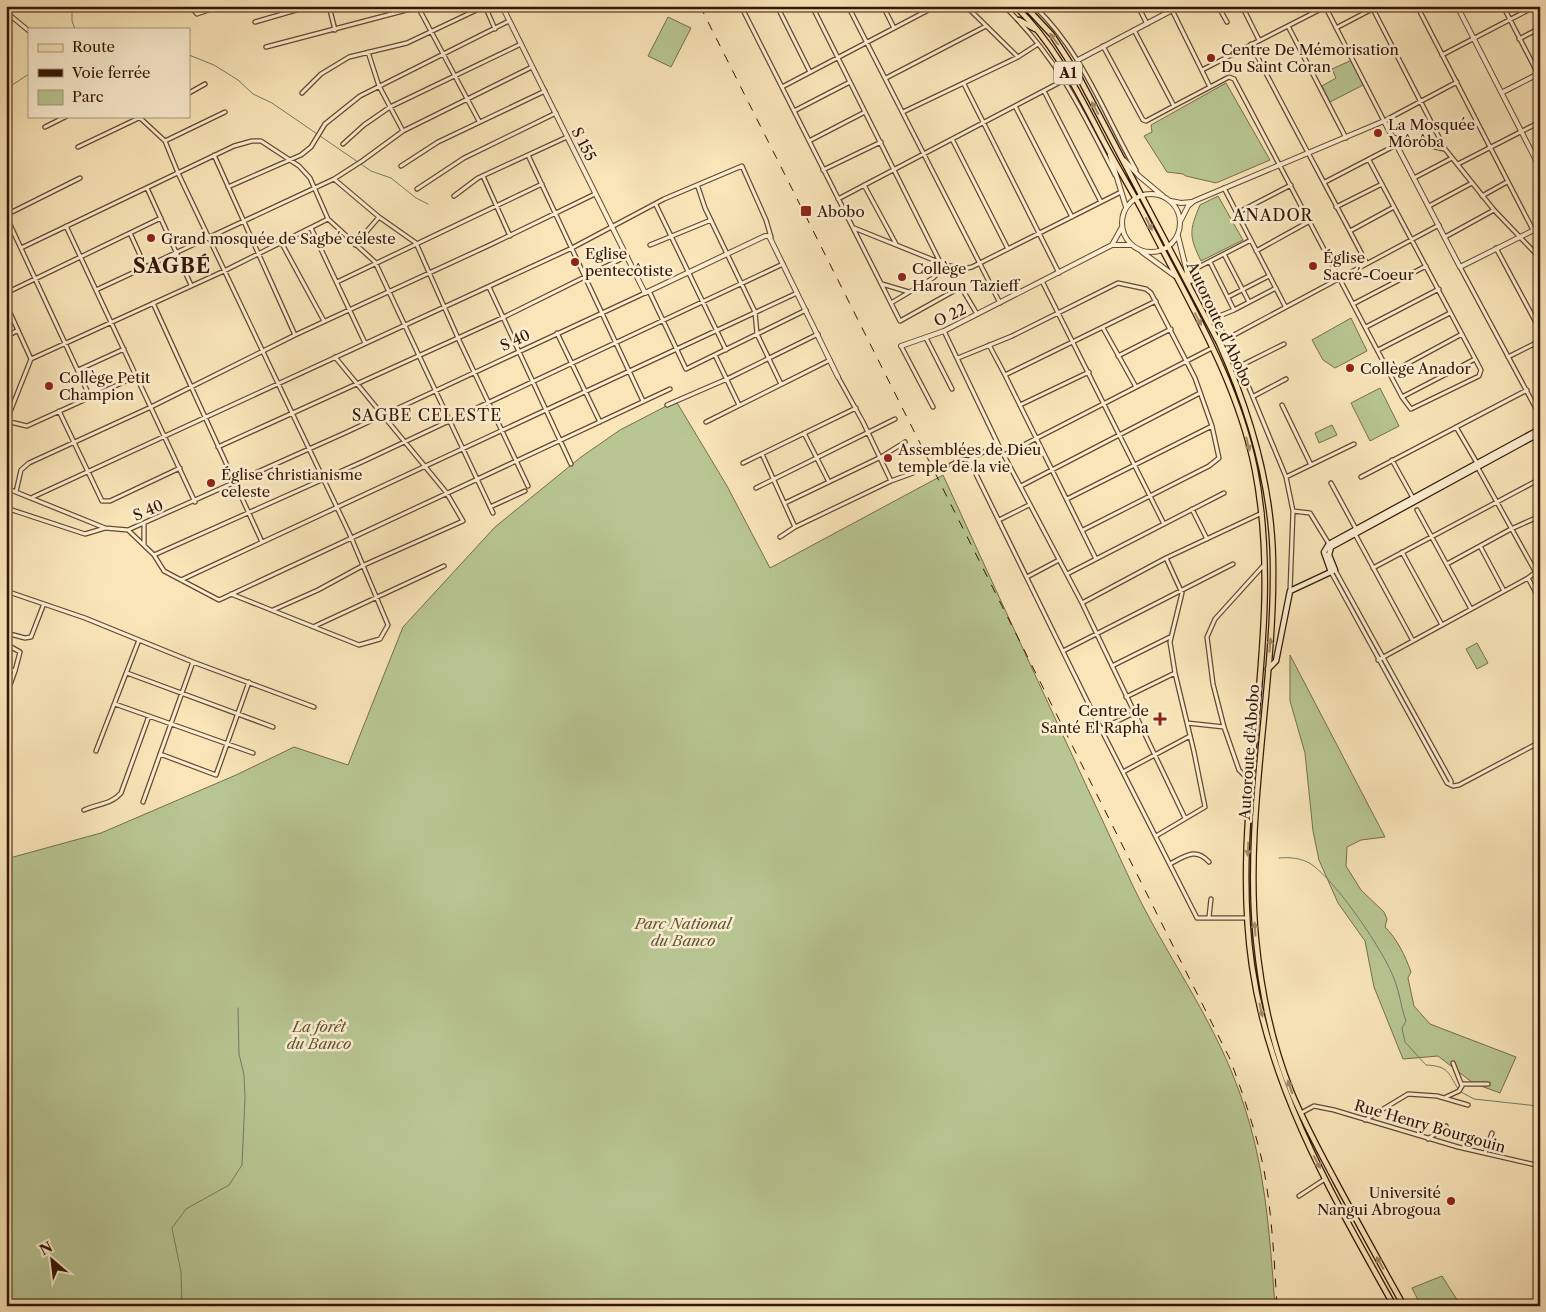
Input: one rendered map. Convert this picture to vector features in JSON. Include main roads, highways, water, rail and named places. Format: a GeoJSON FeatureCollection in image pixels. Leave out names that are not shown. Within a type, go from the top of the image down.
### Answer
{"type":"FeatureCollection","features":[{"type":"Feature","properties":{"kind":"main road","name":"A1"},"geometry":{"type":"LineString","coordinates":[[1015,6],[1038,31]]}},
{"type":"Feature","properties":{"kind":"main road","name":"Autoroute d'Abobo"},"geometry":{"type":"LineString","coordinates":[[1025,6],[1052,35],[1078,75],[1143,195],[1219,343],[1237,384],[1250,424],[1269,513],[1273,560],[1272,611],[1254,878],[1256,938],[1262,986],[1290,1089],[1301,1114],[1404,1306]]}},
{"type":"Feature","properties":{"kind":"main road"},"geometry":{"type":"LineString","coordinates":[[1019,20],[1038,31]]}},
{"type":"Feature","properties":{"kind":"main road","name":"Autoroute d'Abobo"},"geometry":{"type":"LineString","coordinates":[[1038,31],[1070,77],[1107,148],[1136,198],[1213,348],[1234,397],[1255,468],[1262,513],[1265,564],[1265,619],[1252,776],[1247,877],[1247,918],[1254,982],[1271,1052],[1294,1116],[1394,1306]]}},
{"type":"Feature","properties":{"kind":"main road"},"geometry":{"type":"LineString","coordinates":[[1188,272],[1192,290]]}},
{"type":"Feature","properties":{"kind":"main road"},"geometry":{"type":"LineString","coordinates":[[1268,669],[1276,661],[1290,591],[1333,571],[1324,552],[1330,546],[1540,429]]}},
{"type":"Feature","properties":{"kind":"main road"},"geometry":{"type":"LineString","coordinates":[[1356,532],[1412,498],[1540,433]]}},
{"type":"Feature","properties":{"kind":"waterway"},"geometry":{"type":"LineString","coordinates":[[72,6],[72,21],[75,28]]}},
{"type":"Feature","properties":{"kind":"waterway"},"geometry":{"type":"LineString","coordinates":[[190,55],[214,65],[238,80],[253,94],[272,103],[371,171],[391,178],[416,198],[428,204]]}},
{"type":"Feature","properties":{"kind":"waterway"},"geometry":{"type":"LineString","coordinates":[[6,89],[28,75]]}},
{"type":"Feature","properties":{"kind":"waterway"},"geometry":{"type":"LineString","coordinates":[[1279,858],[1295,858],[1311,864],[1333,885],[1346,901],[1371,936],[1390,968],[1406,1021],[1402,1028],[1405,1042],[1426,1065],[1439,1067],[1446,1071],[1458,1089]]}},
{"type":"Feature","properties":{"kind":"waterway"},"geometry":{"type":"LineString","coordinates":[[182,1306],[181,1272],[172,1228],[186,1209],[229,1185],[242,1165],[245,1097],[244,1075],[239,1054],[238,1008]]}},
{"type":"Feature","properties":{"kind":"waterway"},"geometry":{"type":"LineString","coordinates":[[1461,1092],[1474,1099],[1538,1106],[1540,1108]]}},
{"type":"Feature","properties":{"kind":"railway"},"geometry":{"type":"LineString","coordinates":[[700,6],[1230,1059],[1263,1165],[1271,1217],[1277,1306]]}},
{"type":"Feature","properties":{"kind":"place","name":"Centre De Mémorisation Du Saint Coran"},"geometry":{"type":"Point","coordinates":[1211,58]}},
{"type":"Feature","properties":{"kind":"place","name":"La Mosquée Môrôba"},"geometry":{"type":"Point","coordinates":[1378,133]}},
{"type":"Feature","properties":{"kind":"place","name":"Abobo"},"geometry":{"type":"Point","coordinates":[806,211]}},
{"type":"Feature","properties":{"kind":"place","name":"Grand mosquée de Sagbé céleste"},"geometry":{"type":"Point","coordinates":[151,238]}},
{"type":"Feature","properties":{"kind":"place","name":"Eglise pentecôtiste"},"geometry":{"type":"Point","coordinates":[575,262]}},
{"type":"Feature","properties":{"kind":"place","name":"Église Sacré-Coeur"},"geometry":{"type":"Point","coordinates":[1313,266]}},
{"type":"Feature","properties":{"kind":"place","name":"Collège Haroun Tazieff"},"geometry":{"type":"Point","coordinates":[902,277]}},
{"type":"Feature","properties":{"kind":"place","name":"Collège Anador"},"geometry":{"type":"Point","coordinates":[1350,368]}},
{"type":"Feature","properties":{"kind":"place","name":"Collège Petit Champion"},"geometry":{"type":"Point","coordinates":[49,386]}},
{"type":"Feature","properties":{"kind":"place","name":"Assemblées de Dieu temple de la vie"},"geometry":{"type":"Point","coordinates":[888,458]}},
{"type":"Feature","properties":{"kind":"place","name":"Église christianisme celeste"},"geometry":{"type":"Point","coordinates":[211,483]}},
{"type":"Feature","properties":{"kind":"place","name":"Centre de Santé El Rapha"},"geometry":{"type":"Point","coordinates":[1160,719]}},
{"type":"Feature","properties":{"kind":"place","name":"Université Nangui Abrogoua"},"geometry":{"type":"Point","coordinates":[1451,1201]}},
{"type":"Feature","properties":{"kind":"district","name":"ANADOR"},"geometry":{"type":"Point","coordinates":[1273,215]}},
{"type":"Feature","properties":{"kind":"district","name":"SAGBÉ"},"geometry":{"type":"Point","coordinates":[172,266]}},
{"type":"Feature","properties":{"kind":"district","name":"SAGBE CELESTE"},"geometry":{"type":"Point","coordinates":[427,415]}},
{"type":"Feature","properties":{"kind":"park label","name":"Parc National du Banco"},"geometry":{"type":"Point","coordinates":[683,932]}},
{"type":"Feature","properties":{"kind":"park label","name":"La forêt du Banco"},"geometry":{"type":"Point","coordinates":[319,1034]}}]}
